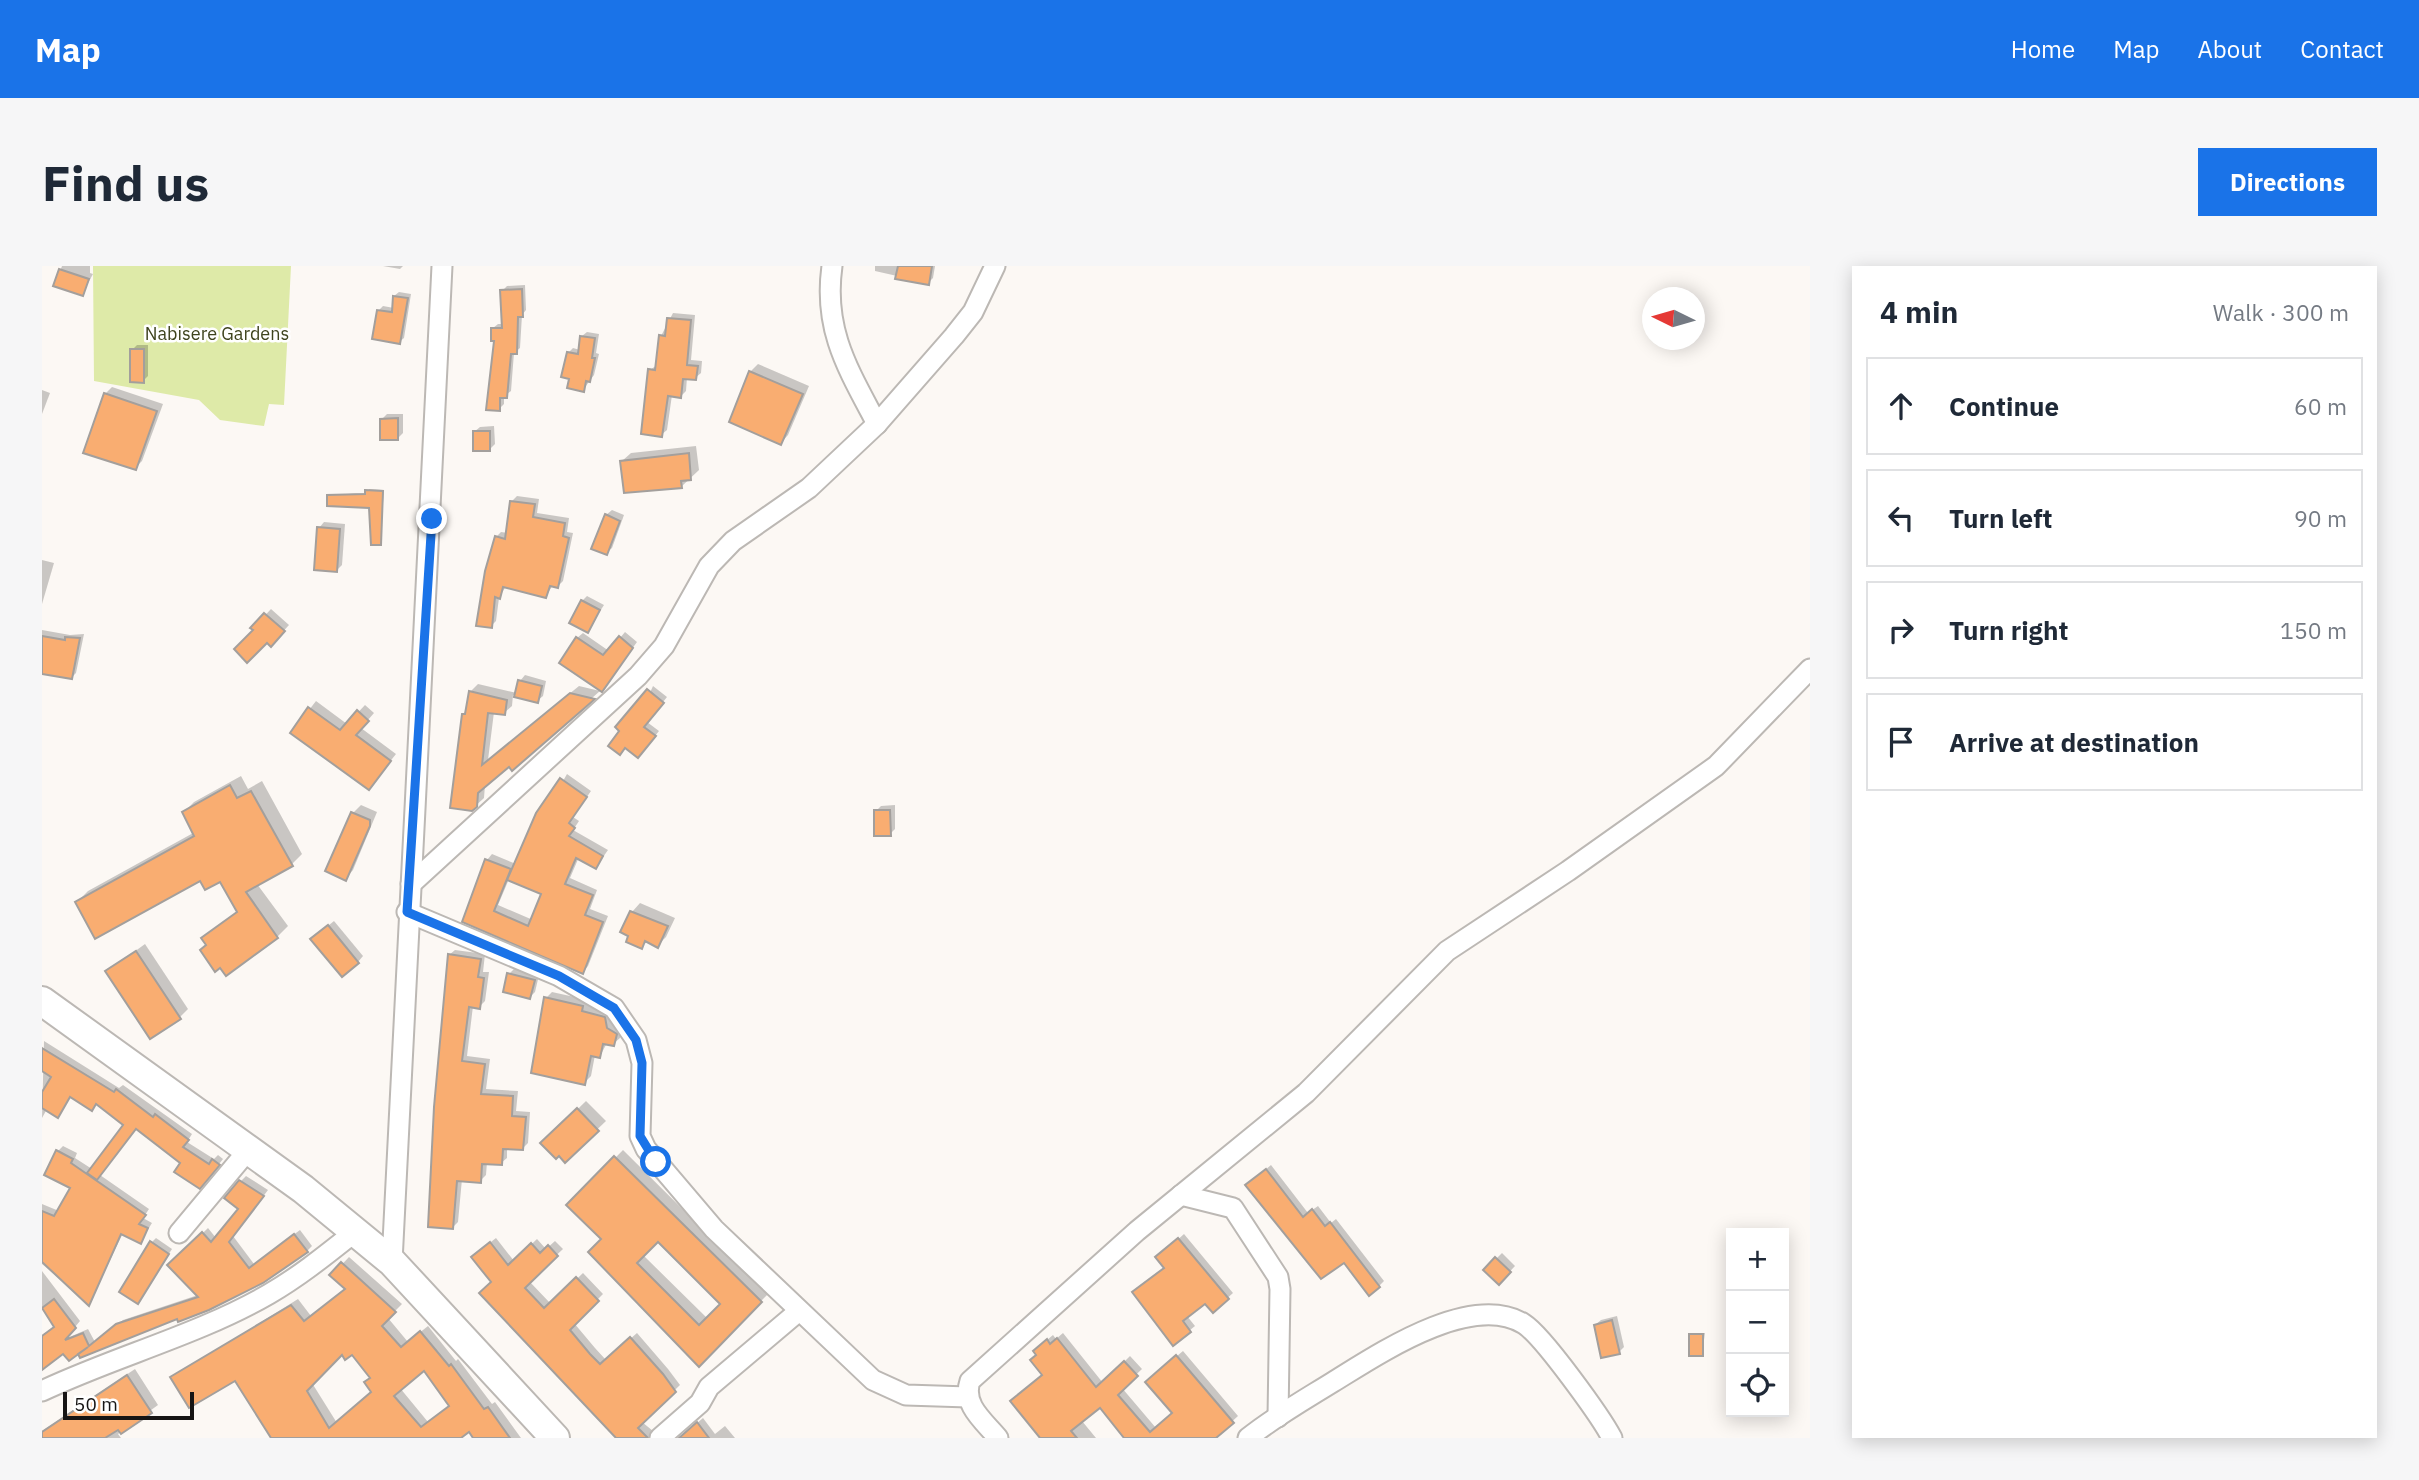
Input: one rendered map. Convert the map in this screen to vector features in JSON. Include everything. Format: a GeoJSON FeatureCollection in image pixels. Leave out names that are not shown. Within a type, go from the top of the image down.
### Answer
{"type":"FeatureCollection","features":[{"type":"Feature","properties":{"kind":"street"},"geometry":{"type":"LineString","coordinates":[[392,1262],[407,912],[411,884],[430,545],[442,266]]}},
{"type":"Feature","properties":{"kind":"street"},"geometry":{"type":"LineString","coordinates":[[832,266],[828,292],[834,333],[841,356],[877,424]]}},
{"type":"Feature","properties":{"kind":"street"},"geometry":{"type":"LineString","coordinates":[[411,884],[638,676],[664,646],[709,566],[733,541],[809,488],[877,424],[973,312],[995,266]]}},
{"type":"Feature","properties":{"kind":"street"},"geometry":{"type":"LineString","coordinates":[[998,1438],[970,1405],[970,1381],[1181,1195],[1306,1093],[1447,951],[1568,871],[1716,766],[1810,669]]}},
{"type":"Feature","properties":{"kind":"street"},"geometry":{"type":"LineString","coordinates":[[407,912],[559,976],[614,1008],[636,1040],[642,1063],[640,1136],[646,1149],[714,1229],[873,1380],[889,1389],[921,1397],[968,1397]]}},
{"type":"Feature","properties":{"kind":"street"},"geometry":{"type":"LineString","coordinates":[[42,1002],[249,1149],[356,1231],[392,1262],[555,1438]]}},
{"type":"Feature","properties":{"kind":"street"},"geometry":{"type":"LineString","coordinates":[[179,1233],[249,1149]]}},
{"type":"Feature","properties":{"kind":"street"},"geometry":{"type":"LineString","coordinates":[[1181,1195],[1233,1208],[1278,1277],[1278,1417]]}},
{"type":"Feature","properties":{"kind":"street"},"geometry":{"type":"LineString","coordinates":[[43,1389],[221,1317],[267,1295],[309,1268],[356,1231]]}},
{"type":"Feature","properties":{"kind":"street"},"geometry":{"type":"LineString","coordinates":[[660,1438],[699,1403],[709,1387],[799,1311]]}},
{"type":"Feature","properties":{"kind":"street"},"geometry":{"type":"LineString","coordinates":[[1248,1438],[1396,1344],[1437,1325],[1472,1316],[1505,1317],[1525,1325],[1602,1419],[1612,1438]]}},
{"type":"Feature","properties":{"kind":"green space","name":"Nabisere Gardens"},"geometry":{"type":"Polygon","coordinates":[[[93,266],[291,266],[284,405],[269,404],[264,426],[220,420],[199,400],[94,381],[93,266]]]}},
{"type":"Feature","properties":{"kind":"building"},"geometry":{"type":"Polygon","coordinates":[[[898,266],[932,266],[929,285],[895,279],[898,266]]]}},
{"type":"Feature","properties":{"kind":"building"},"geometry":{"type":"Polygon","coordinates":[[[59,269],[89,279],[83,296],[53,286],[59,269]]]}},
{"type":"Feature","properties":{"kind":"building"},"geometry":{"type":"Polygon","coordinates":[[[522,289],[523,317],[518,317],[517,354],[511,354],[507,398],[500,398],[500,411],[486,410],[494,341],[491,341],[491,328],[502,328],[500,290],[522,289]]]}},
{"type":"Feature","properties":{"kind":"building"},"geometry":{"type":"Polygon","coordinates":[[[393,296],[408,298],[400,344],[372,339],[377,310],[392,312],[393,296]]]}},
{"type":"Feature","properties":{"kind":"building"},"geometry":{"type":"Polygon","coordinates":[[[667,318],[691,320],[687,365],[698,366],[696,380],[683,379],[681,398],[668,396],[662,437],[641,434],[648,369],[655,370],[659,335],[665,336],[667,318]]]}},
{"type":"Feature","properties":{"kind":"building"},"geometry":{"type":"Polygon","coordinates":[[[580,336],[595,338],[592,358],[595,358],[590,382],[586,381],[584,392],[567,388],[569,379],[561,377],[567,352],[578,354],[580,336]]]}},
{"type":"Feature","properties":{"kind":"building"},"geometry":{"type":"Polygon","coordinates":[[[130,349],[144,349],[144,383],[130,382],[130,349]]]}},
{"type":"Feature","properties":{"kind":"building"},"geometry":{"type":"Polygon","coordinates":[[[749,371],[803,394],[781,445],[729,422],[749,371]]]}},
{"type":"Feature","properties":{"kind":"building"},"geometry":{"type":"Polygon","coordinates":[[[104,393],[157,411],[136,470],[83,453],[104,393]]]}},
{"type":"Feature","properties":{"kind":"building"},"geometry":{"type":"Polygon","coordinates":[[[398,418],[398,440],[380,440],[380,419],[398,418]]]}},
{"type":"Feature","properties":{"kind":"building"},"geometry":{"type":"Polygon","coordinates":[[[473,431],[490,431],[490,451],[473,451],[473,431]]]}},
{"type":"Feature","properties":{"kind":"building"},"geometry":{"type":"Polygon","coordinates":[[[689,453],[691,480],[681,481],[682,488],[624,493],[620,461],[689,453]]]}},
{"type":"Feature","properties":{"kind":"building"},"geometry":{"type":"Polygon","coordinates":[[[365,490],[383,491],[381,545],[371,545],[369,508],[327,506],[327,495],[365,494],[365,490]]]}},
{"type":"Feature","properties":{"kind":"building"},"geometry":{"type":"Polygon","coordinates":[[[510,501],[535,504],[533,517],[565,523],[563,536],[569,538],[558,588],[550,586],[546,598],[503,587],[500,599],[495,597],[492,628],[476,626],[485,571],[495,536],[505,539],[510,501]]]}},
{"type":"Feature","properties":{"kind":"building"},"geometry":{"type":"Polygon","coordinates":[[[605,514],[620,521],[607,555],[591,549],[605,514]]]}},
{"type":"Feature","properties":{"kind":"building"},"geometry":{"type":"Polygon","coordinates":[[[317,527],[340,529],[337,572],[314,570],[317,527]]]}},
{"type":"Feature","properties":{"kind":"building"},"geometry":{"type":"Polygon","coordinates":[[[581,600],[600,610],[588,633],[569,623],[581,600]]]}},
{"type":"Feature","properties":{"kind":"building"},"geometry":{"type":"Polygon","coordinates":[[[264,613],[285,631],[271,647],[267,643],[247,663],[234,649],[253,630],[250,628],[264,613]]]}},
{"type":"Feature","properties":{"kind":"building"},"geometry":{"type":"Polygon","coordinates":[[[42,636],[65,640],[65,637],[80,638],[72,679],[42,674],[42,636]]]}},
{"type":"Feature","properties":{"kind":"building"},"geometry":{"type":"Polygon","coordinates":[[[619,636],[633,648],[602,692],[559,663],[576,637],[603,655],[619,636]]]}},
{"type":"Feature","properties":{"kind":"building"},"geometry":{"type":"Polygon","coordinates":[[[518,680],[542,686],[538,703],[514,697],[518,680]]]}},
{"type":"Feature","properties":{"kind":"building"},"geometry":{"type":"Polygon","coordinates":[[[647,689],[664,703],[644,727],[656,736],[638,758],[625,748],[620,755],[608,746],[619,731],[615,727],[647,689]]]}},
{"type":"Feature","properties":{"kind":"building"},"geometry":{"type":"Polygon","coordinates":[[[469,691],[507,700],[505,715],[488,713],[482,765],[570,693],[595,699],[512,771],[509,767],[478,793],[477,807],[472,811],[450,808],[462,714],[465,714],[469,691]]]}},
{"type":"Feature","properties":{"kind":"building"},"geometry":{"type":"Polygon","coordinates":[[[308,707],[340,730],[357,710],[369,721],[356,735],[391,761],[369,790],[290,733],[308,707]]]}},
{"type":"Feature","properties":{"kind":"building"},"geometry":{"type":"Polygon","coordinates":[[[560,778],[587,797],[569,823],[575,828],[569,836],[603,856],[596,869],[576,858],[565,884],[593,895],[585,915],[603,922],[583,974],[462,922],[485,859],[511,869],[494,911],[528,926],[541,894],[507,880],[536,813],[560,778]]]}},
{"type":"Feature","properties":{"kind":"building"},"geometry":{"type":"Polygon","coordinates":[[[230,785],[237,798],[251,791],[293,866],[246,892],[278,938],[226,976],[220,968],[215,972],[200,950],[206,945],[201,938],[237,912],[220,882],[205,890],[200,881],[95,939],[75,902],[194,836],[182,812],[230,785]]]}},
{"type":"Feature","properties":{"kind":"building"},"geometry":{"type":"Polygon","coordinates":[[[874,810],[890,810],[891,836],[874,836],[874,810]]]}},
{"type":"Feature","properties":{"kind":"building"},"geometry":{"type":"Polygon","coordinates":[[[351,812],[370,820],[370,826],[346,881],[325,871],[351,812]]]}},
{"type":"Feature","properties":{"kind":"building"},"geometry":{"type":"Polygon","coordinates":[[[630,911],[668,926],[658,948],[645,941],[642,949],[626,942],[628,936],[620,932],[630,911]]]}},
{"type":"Feature","properties":{"kind":"building"},"geometry":{"type":"Polygon","coordinates":[[[328,925],[359,963],[342,977],[310,939],[328,925]]]}},
{"type":"Feature","properties":{"kind":"building"},"geometry":{"type":"Polygon","coordinates":[[[136,951],[181,1019],[150,1039],[105,971],[136,951]]]}},
{"type":"Feature","properties":{"kind":"building"},"geometry":{"type":"Polygon","coordinates":[[[448,954],[481,959],[478,977],[484,978],[480,1009],[469,1007],[462,1061],[485,1064],[481,1094],[513,1096],[512,1116],[526,1117],[523,1150],[503,1149],[502,1165],[482,1164],[481,1183],[457,1181],[453,1229],[428,1227],[434,1107],[448,954]]]}},
{"type":"Feature","properties":{"kind":"building"},"geometry":{"type":"Polygon","coordinates":[[[507,973],[535,980],[530,999],[503,992],[507,973]]]}},
{"type":"Feature","properties":{"kind":"building"},"geometry":{"type":"Polygon","coordinates":[[[544,997],[583,1006],[582,1011],[605,1017],[607,1028],[617,1034],[614,1046],[603,1044],[600,1058],[591,1056],[585,1085],[531,1073],[544,997]]]}},
{"type":"Feature","properties":{"kind":"building"},"geometry":{"type":"Polygon","coordinates":[[[42,1048],[114,1092],[116,1089],[153,1117],[155,1114],[189,1140],[183,1147],[209,1164],[212,1159],[220,1165],[200,1189],[174,1172],[180,1163],[136,1129],[97,1180],[87,1173],[123,1125],[96,1104],[92,1111],[70,1097],[58,1118],[42,1108],[42,1092],[51,1077],[42,1071],[42,1048]]]}},
{"type":"Feature","properties":{"kind":"building"},"geometry":{"type":"Polygon","coordinates":[[[577,1108],[599,1131],[565,1163],[559,1156],[556,1159],[540,1143],[577,1108]]]}},
{"type":"Feature","properties":{"kind":"building"},"geometry":{"type":"Polygon","coordinates":[[[56,1150],[73,1159],[71,1163],[146,1215],[139,1224],[148,1228],[141,1244],[121,1234],[89,1306],[42,1262],[42,1211],[54,1216],[70,1188],[44,1175],[56,1150]]]}},
{"type":"Feature","properties":{"kind":"building"},"geometry":{"type":"Polygon","coordinates":[[[614,1156],[762,1302],[699,1367],[588,1252],[601,1239],[566,1205],[614,1156]],[[658,1242],[637,1263],[699,1325],[720,1304],[658,1242]]]}},
{"type":"Feature","properties":{"kind":"building"},"geometry":{"type":"Polygon","coordinates":[[[1266,1169],[1303,1217],[1312,1209],[1325,1226],[1330,1222],[1380,1287],[1369,1296],[1344,1263],[1321,1279],[1245,1185],[1266,1169]]]}},
{"type":"Feature","properties":{"kind":"building"},"geometry":{"type":"Polygon","coordinates":[[[239,1180],[264,1196],[229,1242],[249,1268],[294,1234],[308,1252],[263,1283],[209,1310],[178,1322],[177,1319],[80,1358],[78,1354],[69,1361],[63,1354],[42,1370],[42,1336],[54,1327],[42,1308],[54,1299],[76,1328],[65,1340],[83,1333],[89,1346],[116,1324],[198,1297],[167,1265],[202,1232],[211,1242],[238,1209],[224,1198],[239,1180]]]}},
{"type":"Feature","properties":{"kind":"building"},"geometry":{"type":"Polygon","coordinates":[[[1178,1238],[1229,1299],[1213,1313],[1205,1304],[1183,1321],[1191,1332],[1173,1346],[1132,1292],[1164,1268],[1155,1257],[1178,1238]]]}},
{"type":"Feature","properties":{"kind":"building"},"geometry":{"type":"Polygon","coordinates":[[[150,1241],[169,1254],[138,1304],[119,1292],[150,1241]]]}},
{"type":"Feature","properties":{"kind":"building"},"geometry":{"type":"Polygon","coordinates":[[[490,1242],[508,1265],[531,1243],[540,1253],[548,1245],[558,1256],[525,1288],[544,1308],[576,1277],[599,1301],[570,1330],[590,1354],[600,1364],[630,1337],[663,1374],[676,1392],[638,1428],[648,1438],[616,1438],[479,1293],[491,1282],[471,1257],[490,1242]]]}},
{"type":"Feature","properties":{"kind":"building"},"geometry":{"type":"Polygon","coordinates":[[[1495,1257],[1511,1272],[1499,1285],[1483,1270],[1495,1257]]]}},
{"type":"Feature","properties":{"kind":"building"},"geometry":{"type":"Polygon","coordinates":[[[341,1262],[396,1312],[382,1326],[401,1347],[420,1331],[449,1366],[451,1364],[484,1409],[488,1407],[510,1438],[473,1438],[469,1432],[461,1438],[271,1438],[235,1381],[189,1408],[170,1377],[291,1305],[304,1321],[345,1289],[329,1275],[341,1262]],[[342,1355],[307,1391],[329,1428],[371,1392],[364,1382],[370,1378],[352,1355],[345,1360],[342,1355]],[[424,1371],[394,1396],[421,1427],[449,1406],[424,1371]]]}},
{"type":"Feature","properties":{"kind":"building"},"geometry":{"type":"Polygon","coordinates":[[[1612,1320],[1620,1354],[1601,1358],[1594,1325],[1612,1320]]]}},
{"type":"Feature","properties":{"kind":"building"},"geometry":{"type":"Polygon","coordinates":[[[1689,1334],[1703,1334],[1703,1356],[1689,1356],[1689,1334]]]}},
{"type":"Feature","properties":{"kind":"building"},"geometry":{"type":"Polygon","coordinates":[[[1057,1338],[1096,1387],[1124,1361],[1138,1376],[1118,1395],[1150,1432],[1172,1413],[1145,1382],[1176,1355],[1234,1423],[1216,1438],[1124,1438],[1100,1408],[1071,1431],[1077,1438],[1040,1438],[1010,1401],[1042,1375],[1030,1360],[1036,1355],[1033,1351],[1047,1339],[1050,1344],[1057,1338]]]}},
{"type":"Feature","properties":{"kind":"building"},"geometry":{"type":"Polygon","coordinates":[[[127,1375],[152,1413],[121,1434],[118,1430],[105,1438],[42,1438],[42,1432],[127,1375]]]}},
{"type":"Feature","properties":{"kind":"building"},"geometry":{"type":"Polygon","coordinates":[[[697,1422],[709,1438],[679,1438],[697,1422]]]}},
{"type":"Feature","properties":{"kind":"route"},"geometry":{"type":"LineString","coordinates":[[432,519],[411,884],[407,912],[559,976],[614,1008],[625,1020],[636,1040],[642,1063],[638,1103],[640,1136],[656,1162]]}}]}
